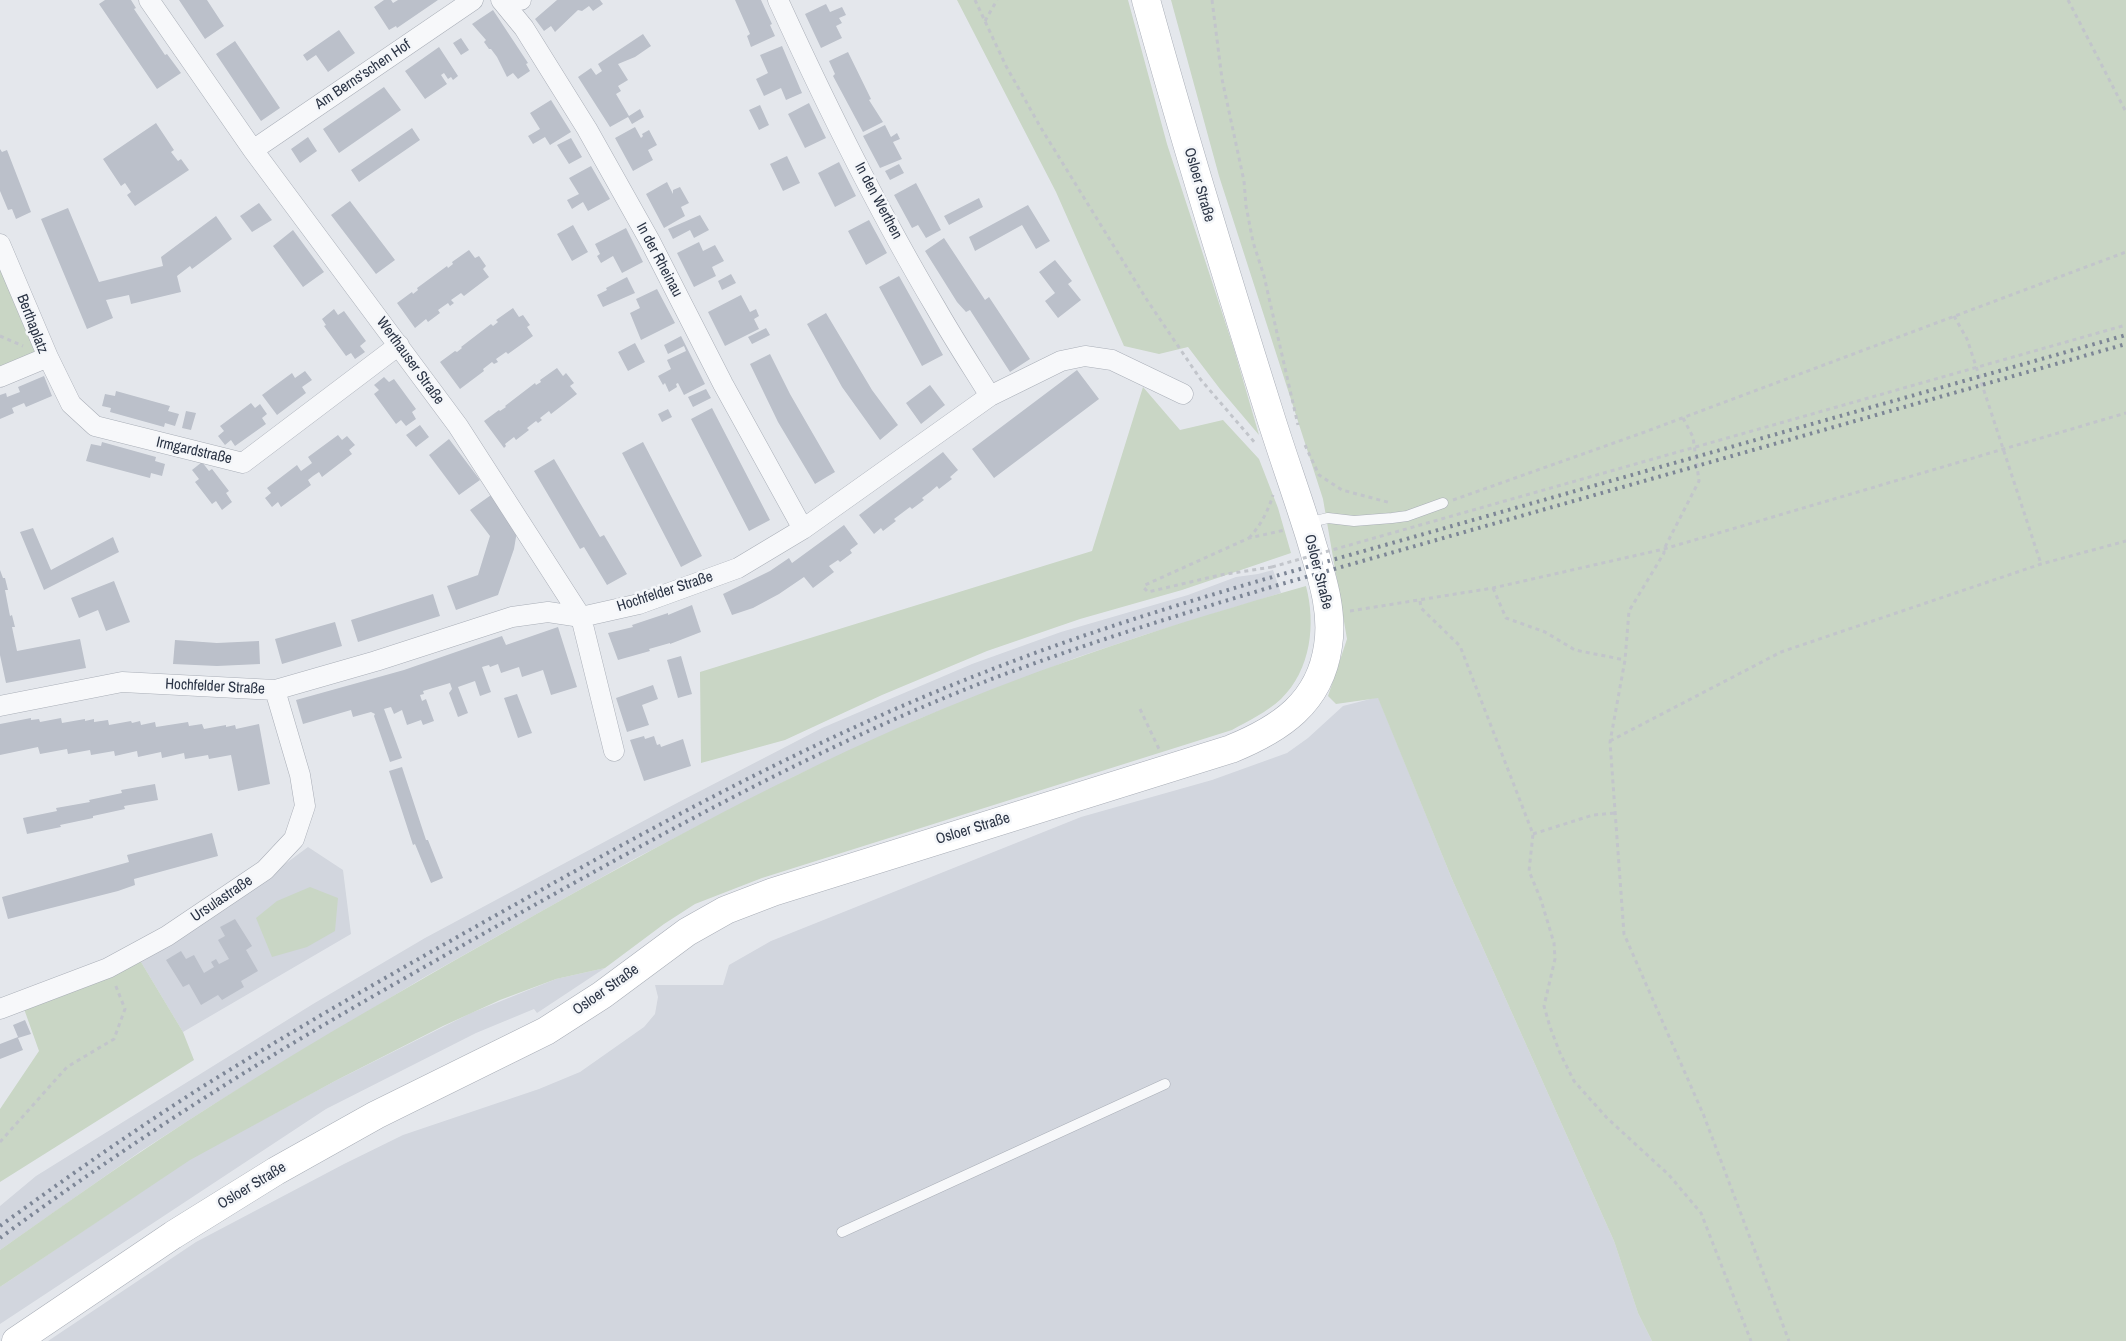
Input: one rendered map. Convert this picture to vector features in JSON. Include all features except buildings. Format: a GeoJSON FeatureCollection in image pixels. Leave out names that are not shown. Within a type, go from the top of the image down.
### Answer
{"type":"FeatureCollection","features":[{"type":"Feature","properties":{"kind":"main road","name":"Osloer Straße"},"geometry":{"type":"LineString","coordinates":[[16,1341],[172,1235],[276,1171],[428,1088],[530,1040],[602,995],[659,952],[709,918],[772,892],[1166,769],[1252,740],[1281,724],[1308,697],[1324,665],[1328,646],[1329,614],[1325,592],[1299,526],[1146,0]]}},
{"type":"Feature","properties":{"kind":"street","name":"Werthauser Straße"},"geometry":{"type":"LineString","coordinates":[[149,0],[253,150],[458,426],[582,617],[614,751]]}},
{"type":"Feature","properties":{"kind":"street","name":"Am Berns'schen Hof"},"geometry":{"type":"LineString","coordinates":[[253,150],[473,0]]}},
{"type":"Feature","properties":{"kind":"street","name":"In der Rheinau"},"geometry":{"type":"LineString","coordinates":[[501,0],[524,28],[587,129],[651,243],[723,384],[803,529]]}},
{"type":"Feature","properties":{"kind":"street","name":"In den Werthen"},"geometry":{"type":"LineString","coordinates":[[778,0],[832,114],[888,222],[936,309],[990,396]]}},
{"type":"Feature","properties":{"kind":"street","name":"Berthaplatz"},"geometry":{"type":"LineString","coordinates":[[0,244],[48,358],[0,377]]}},
{"type":"Feature","properties":{"kind":"street","name":"Irmgardstraße"},"geometry":{"type":"LineString","coordinates":[[48,358],[71,404],[95,426],[243,463],[399,345]]}},
{"type":"Feature","properties":{"kind":"street","name":"Hochfelder Straße"},"geometry":{"type":"LineString","coordinates":[[0,706],[122,682],[275,690],[376,661],[512,617],[548,612],[582,617],[639,604],[738,568],[803,529],[990,396],[1060,361],[1086,356],[1112,360],[1183,394]]}},
{"type":"Feature","properties":{"kind":"street","name":"Ursulastraße"},"geometry":{"type":"LineString","coordinates":[[0,1009],[108,968],[167,936],[265,870],[294,839],[305,806],[300,775],[275,690]]}},
{"type":"Feature","properties":{"kind":"lane"},"geometry":{"type":"LineString","coordinates":[[1299,526],[1328,518],[1354,521],[1407,516],[1443,503]]}},
{"type":"Feature","properties":{"kind":"lane"},"geometry":{"type":"LineString","coordinates":[[842,1232],[1165,1084]]}},
{"type":"Feature","properties":{"kind":"path"},"geometry":{"type":"LineString","coordinates":[[975,0],[984,22],[1041,128],[1171,339],[1201,380],[1259,448]]}},
{"type":"Feature","properties":{"kind":"path"},"geometry":{"type":"LineString","coordinates":[[984,22],[997,0]]}},
{"type":"Feature","properties":{"kind":"path"},"geometry":{"type":"LineString","coordinates":[[1212,0],[1222,79],[1244,181],[1251,233],[1264,276],[1300,433]]}},
{"type":"Feature","properties":{"kind":"path"},"geometry":{"type":"LineString","coordinates":[[2068,0],[2126,112]]}},
{"type":"Feature","properties":{"kind":"path"},"geometry":{"type":"LineString","coordinates":[[1443,503],[1684,418],[2125,253],[2126,247]]}},
{"type":"Feature","properties":{"kind":"path"},"geometry":{"type":"LineString","coordinates":[[1954,316],[1967,339],[2041,564]]}},
{"type":"Feature","properties":{"kind":"path"},"geometry":{"type":"LineString","coordinates":[[1299,526],[1249,538],[1145,585],[1144,588],[1148,592],[1220,575],[1272,567],[2126,325]]}},
{"type":"Feature","properties":{"kind":"path"},"geometry":{"type":"LineString","coordinates":[[1329,614],[1493,588],[1664,549],[2126,413]]}},
{"type":"Feature","properties":{"kind":"path"},"geometry":{"type":"LineString","coordinates":[[1684,418],[1693,437],[1699,481],[1664,549],[1664,553],[1629,610],[1625,660],[1610,742],[1624,934],[1704,1116],[1789,1341]]}},
{"type":"Feature","properties":{"kind":"path"},"geometry":{"type":"LineString","coordinates":[[1304,442],[1319,475],[1342,490],[1394,504],[1407,516]]}},
{"type":"Feature","properties":{"kind":"path"},"geometry":{"type":"LineString","coordinates":[[1249,538],[1258,528],[1270,506],[1273,493]]}},
{"type":"Feature","properties":{"kind":"path"},"geometry":{"type":"LineString","coordinates":[[1610,742],[1780,652],[2041,564],[2126,541]]}},
{"type":"Feature","properties":{"kind":"path"},"geometry":{"type":"LineString","coordinates":[[1300,556],[1302,564]]}},
{"type":"Feature","properties":{"kind":"path"},"geometry":{"type":"LineString","coordinates":[[1493,588],[1506,618],[1545,632],[1575,650],[1625,660]]}},
{"type":"Feature","properties":{"kind":"path"},"geometry":{"type":"LineString","coordinates":[[1420,601],[1421,608],[1460,646],[1533,834],[1529,871],[1541,900],[1554,943],[1555,959],[1544,1006],[1560,1054],[1574,1082],[1607,1118],[1669,1175],[1702,1213],[1751,1341]]}},
{"type":"Feature","properties":{"kind":"path"},"geometry":{"type":"LineString","coordinates":[[1140,709],[1166,769]]}},
{"type":"Feature","properties":{"kind":"path"},"geometry":{"type":"LineString","coordinates":[[1533,834],[1594,815],[1615,813]]}},
{"type":"Feature","properties":{"kind":"path"},"geometry":{"type":"LineString","coordinates":[[0,1142],[68,1067],[114,1039],[125,1009],[108,968]]}},
{"type":"Feature","properties":{"kind":"shaded area"},"geometry":{"type":"Polygon","coordinates":[[[1273,570],[1281,593],[1078,657],[921,718],[795,776],[636,858],[423,978],[214,1104],[141,1151],[0,1250],[0,1206],[36,1176],[313,1004],[425,938],[677,803],[822,728],[972,664],[1061,632],[1188,595],[1236,577],[1273,570]]]}},
{"type":"Feature","properties":{"kind":"shaded area"},"geometry":{"type":"Polygon","coordinates":[[[1378,697],[1452,879],[1614,1241],[1638,1313],[1652,1341],[48,1341],[196,1242],[344,1164],[403,1135],[539,1089],[580,1072],[644,1027],[655,1014],[658,997],[655,985],[723,985],[729,965],[771,941],[1081,817],[1212,780],[1287,753],[1308,738],[1343,706],[1378,697]]]}},
{"type":"Feature","properties":{"kind":"shaded area"},"geometry":{"type":"Polygon","coordinates":[[[308,847],[343,870],[351,934],[183,1032],[141,962],[227,907],[308,847]]]}},
{"type":"Feature","properties":{"kind":"shaded area"},"geometry":{"type":"Polygon","coordinates":[[[605,968],[537,1013],[534,1009],[476,1033],[326,1109],[0,1324],[0,1287],[190,1159],[335,1081],[471,1013],[556,979],[605,968]]]}},
{"type":"Feature","properties":{"kind":"green space"},"geometry":{"type":"Polygon","coordinates":[[[957,0],[1128,0],[1167,144],[1234,349],[1259,435],[1188,347],[1159,354],[1124,346],[1056,192],[957,0]]]}},
{"type":"Feature","properties":{"kind":"green space"},"geometry":{"type":"Polygon","coordinates":[[[1171,0],[2126,0],[2126,1341],[1652,1341],[1638,1313],[1614,1241],[1452,879],[1378,698],[1336,704],[1328,696],[1347,639],[1323,499],[1219,176],[1171,0]]]}},
{"type":"Feature","properties":{"kind":"green space"},"geometry":{"type":"Polygon","coordinates":[[[0,261],[39,353],[0,369],[0,261]]]}},
{"type":"Feature","properties":{"kind":"green space"},"geometry":{"type":"Polygon","coordinates":[[[1143,387],[1180,430],[1223,420],[1259,459],[1278,508],[1291,553],[1182,590],[1080,619],[987,651],[882,695],[785,740],[701,763],[700,672],[1092,551],[1143,387]]]}},
{"type":"Feature","properties":{"kind":"green space"},"geometry":{"type":"Polygon","coordinates":[[[1306,586],[1311,616],[1310,631],[1305,661],[1299,674],[1291,687],[1276,704],[1232,730],[762,878],[695,904],[664,924],[605,968],[556,979],[500,1000],[443,1026],[335,1081],[190,1160],[0,1287],[0,1250],[160,1139],[253,1079],[372,1008],[676,837],[773,787],[871,740],[1015,680],[1111,646],[1306,586]]]}},
{"type":"Feature","properties":{"kind":"green space"},"geometry":{"type":"Polygon","coordinates":[[[310,887],[338,898],[335,931],[307,947],[272,957],[256,918],[277,901],[310,887]]]}},
{"type":"Feature","properties":{"kind":"green space"},"geometry":{"type":"Polygon","coordinates":[[[138,957],[183,1032],[194,1060],[0,1182],[0,1109],[39,1051],[23,1006],[138,957]]]}},
{"type":"Feature","properties":{"kind":"railway"},"geometry":{"type":"LineString","coordinates":[[0,1226],[100,1155],[202,1087],[403,968],[581,868],[751,777],[925,696],[1042,650],[1217,593],[2126,335]]}},
{"type":"Feature","properties":{"kind":"railway"},"geometry":{"type":"LineString","coordinates":[[0,1238],[182,1112],[364,1001],[579,880],[751,788],[869,731],[928,705],[989,680],[1061,654],[1278,585],[2126,344]]}}]}
